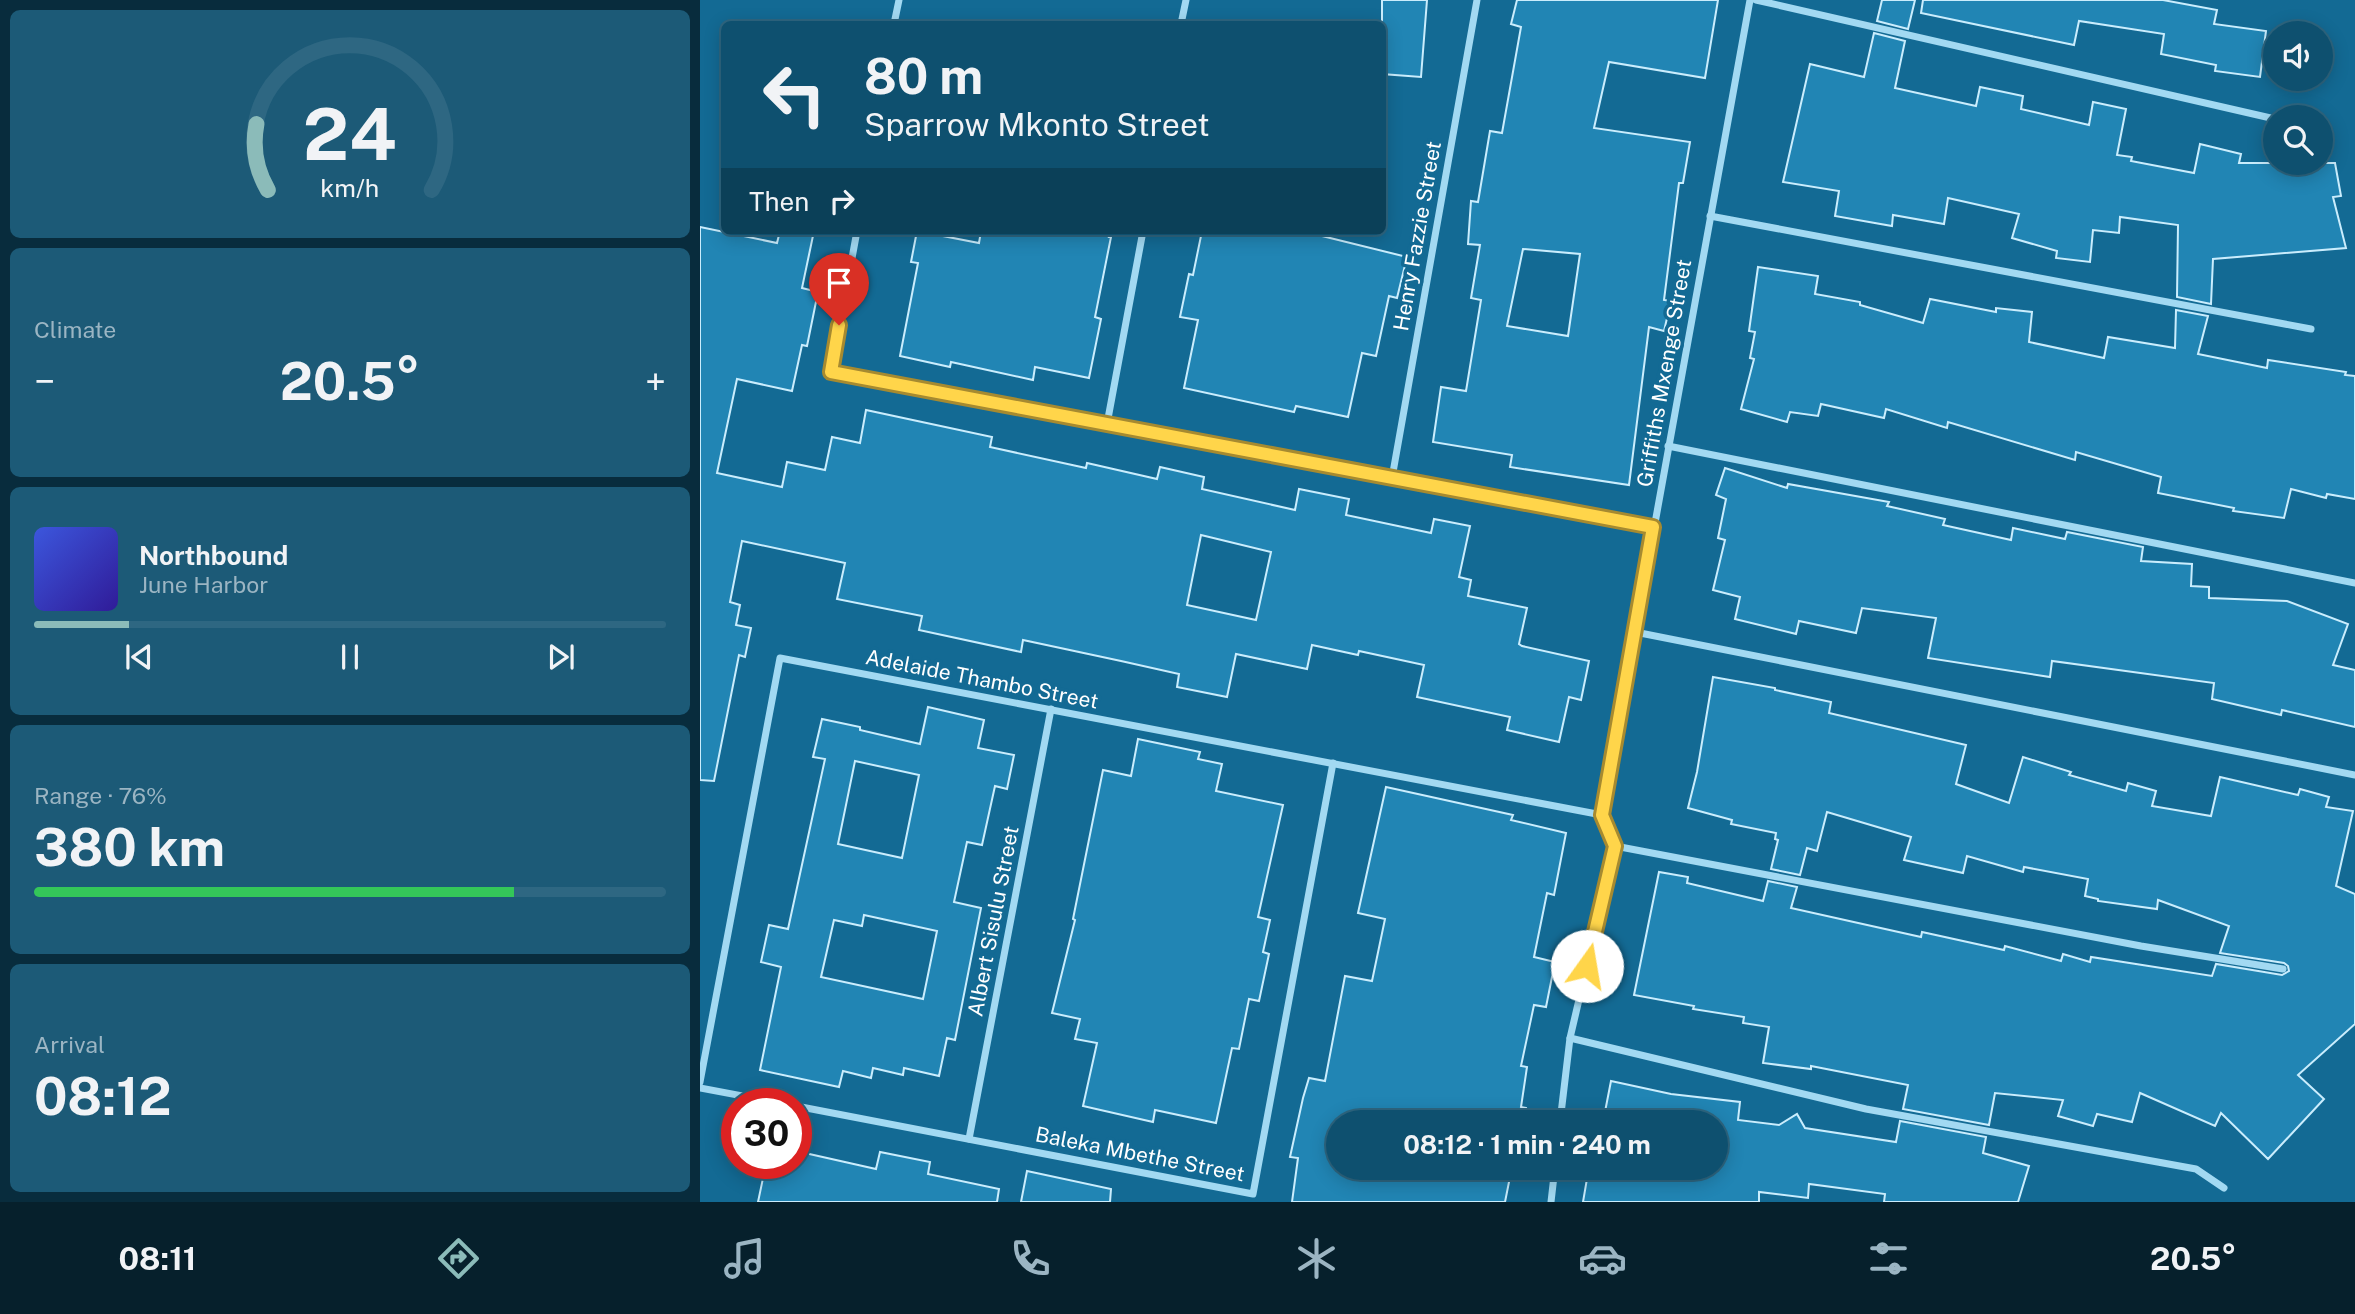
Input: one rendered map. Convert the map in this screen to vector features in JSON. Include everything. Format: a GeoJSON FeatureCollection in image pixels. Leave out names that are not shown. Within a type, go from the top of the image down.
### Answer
{"type":"FeatureCollection","features":[{"type":"Feature","properties":{"kind":"street"},"geometry":{"type":"LineString","coordinates":[[895,21],[899,0]]}},
{"type":"Feature","properties":{"kind":"street"},"geometry":{"type":"LineString","coordinates":[[1182,21],[1186,0]]}},
{"type":"Feature","properties":{"kind":"street","name":"Henry Fazzie Street"},"geometry":{"type":"LineString","coordinates":[[1392,478],[1477,0]]}},
{"type":"Feature","properties":{"kind":"street","name":"Griffiths Mxenge Street"},"geometry":{"type":"LineString","coordinates":[[1602,815],[1750,0]]}},
{"type":"Feature","properties":{"kind":"street"},"geometry":{"type":"LineString","coordinates":[[1756,0],[2263,116]]}},
{"type":"Feature","properties":{"kind":"street"},"geometry":{"type":"LineString","coordinates":[[1710,216],[2311,329]]}},
{"type":"Feature","properties":{"kind":"street"},"geometry":{"type":"LineString","coordinates":[[856,235],[831,372],[1653,527]]}},
{"type":"Feature","properties":{"kind":"street"},"geometry":{"type":"LineString","coordinates":[[1107,424],[1142,235]]}},
{"type":"Feature","properties":{"kind":"street"},"geometry":{"type":"LineString","coordinates":[[1668,446],[2355,583]]}},
{"type":"Feature","properties":{"kind":"street"},"geometry":{"type":"LineString","coordinates":[[1635,632],[2355,775]]}},
{"type":"Feature","properties":{"kind":"street","name":"Adelaide Thambo Street"},"geometry":{"type":"LineString","coordinates":[[700,1083],[780,658],[1602,815]]}},
{"type":"Feature","properties":{"kind":"street","name":"Albert Sisulu Street"},"geometry":{"type":"LineString","coordinates":[[969,1139],[1051,709]]}},
{"type":"Feature","properties":{"kind":"street","name":"Baleka Mbethe Street"},"geometry":{"type":"LineString","coordinates":[[812,1110],[1253,1194],[1333,764]]}},
{"type":"Feature","properties":{"kind":"street"},"geometry":{"type":"LineString","coordinates":[[1561,1110],[1570,1038],[1615,846],[1602,815]]}},
{"type":"Feature","properties":{"kind":"street"},"geometry":{"type":"LineString","coordinates":[[1615,846],[2141,946],[2283,969]]}},
{"type":"Feature","properties":{"kind":"street"},"geometry":{"type":"LineString","coordinates":[[1570,1038],[1866,1109],[2196,1170],[2224,1188]]}},
{"type":"Feature","properties":{"kind":"street"},"geometry":{"type":"LineString","coordinates":[[700,1088],[721,1092]]}},
{"type":"Feature","properties":{"kind":"street"},"geometry":{"type":"LineString","coordinates":[[1551,1202],[1554,1180]]}},
{"type":"Feature","properties":{"kind":"building"},"geometry":{"type":"Polygon","coordinates":[[[1382,0],[1427,0],[1421,77],[1386,74],[1386,21],[1382,21],[1382,0]]]}},
{"type":"Feature","properties":{"kind":"building"},"geometry":{"type":"Polygon","coordinates":[[[1517,0],[1718,0],[1705,78],[1609,62],[1594,128],[1690,142],[1683,183],[1679,183],[1664,300],[1671,301],[1664,331],[1649,327],[1629,485],[1510,467],[1512,455],[1433,442],[1441,387],[1466,391],[1481,300],[1471,298],[1480,245],[1468,244],[1471,201],[1478,202],[1490,131],[1502,133],[1521,27],[1511,24],[1517,0]],[[1523,249],[1507,326],[1568,336],[1580,254],[1523,249]]]}},
{"type":"Feature","properties":{"kind":"building"},"geometry":{"type":"Polygon","coordinates":[[[1882,0],[1915,0],[1908,29],[1877,21],[1882,0]]]}},
{"type":"Feature","properties":{"kind":"building"},"geometry":{"type":"Polygon","coordinates":[[[1923,0],[2163,0],[2217,10],[2214,24],[2263,31],[2260,77],[2215,71],[2216,65],[2161,54],[2164,34],[2079,21],[2074,45],[1921,13],[1923,0]]]}},
{"type":"Feature","properties":{"kind":"building"},"geometry":{"type":"Polygon","coordinates":[[[1874,33],[1905,41],[1895,88],[1976,106],[1980,87],[2023,96],[2021,109],[2089,125],[2093,102],[2126,109],[2117,155],[2132,157],[2131,161],[2194,173],[2200,144],[2241,154],[2239,163],[2263,163],[2263,175],[2333,175],[2335,163],[2341,196],[2333,197],[2346,248],[2213,259],[2211,304],[2177,297],[2178,225],[2120,217],[2119,233],[2093,230],[2090,262],[2056,258],[2057,251],[2012,238],[2019,214],[1948,198],[1944,224],[1893,215],[1892,226],[1835,216],[1839,191],[1783,182],[1810,64],[1864,77],[1874,33]]]}},
{"type":"Feature","properties":{"kind":"building"},"geometry":{"type":"Polygon","coordinates":[[[700,227],[721,231],[721,235],[738,235],[777,243],[779,235],[813,235],[802,288],[818,292],[807,346],[802,345],[792,391],[737,379],[717,473],[782,487],[787,462],[825,470],[832,437],[860,443],[866,410],[992,437],[990,447],[1086,468],[1087,463],[1157,479],[1160,467],[1204,477],[1202,489],[1295,510],[1299,489],[1349,499],[1346,515],[1431,533],[1434,519],[1470,526],[1459,577],[1471,580],[1468,596],[1527,608],[1519,644],[1522,646],[1589,661],[1581,700],[1569,697],[1559,742],[1507,730],[1510,717],[1417,697],[1424,665],[1359,651],[1358,655],[1312,645],[1307,669],[1236,654],[1227,697],[1177,687],[1179,674],[1121,661],[1023,640],[1021,652],[919,630],[922,616],[837,599],[845,563],[742,541],[730,602],[740,605],[736,625],[751,628],[745,657],[739,655],[714,781],[700,780],[700,227]],[[1201,535],[1187,605],[1256,620],[1271,552],[1201,535]]]}},
{"type":"Feature","properties":{"kind":"building"},"geometry":{"type":"Polygon","coordinates":[[[916,235],[938,235],[979,243],[980,235],[1110,235],[1095,317],[1101,319],[1089,378],[1035,367],[1033,380],[951,362],[950,367],[900,356],[918,263],[911,262],[916,235]]]}},
{"type":"Feature","properties":{"kind":"building"},"geometry":{"type":"Polygon","coordinates":[[[1201,235],[1322,235],[1407,257],[1397,298],[1389,296],[1376,356],[1362,353],[1348,417],[1296,406],[1294,412],[1184,388],[1198,320],[1180,317],[1189,274],[1193,275],[1201,235]]]}},
{"type":"Feature","properties":{"kind":"building"},"geometry":{"type":"Polygon","coordinates":[[[1758,267],[1818,276],[1815,294],[1860,302],[1860,305],[1923,323],[1930,299],[1996,312],[1996,308],[2032,312],[2029,342],[2104,358],[2108,337],[2175,348],[2176,310],[2208,316],[2198,354],[2267,368],[2268,360],[2346,372],[2345,375],[2355,376],[2355,499],[2327,494],[2326,498],[2291,489],[2284,518],[2233,511],[2234,508],[2158,493],[2161,477],[2076,452],[2075,460],[1948,422],[1947,428],[1886,409],[1884,418],[1821,404],[1818,416],[1790,412],[1787,422],[1741,409],[1754,359],[1750,358],[1755,332],[1749,331],[1758,267]]]}},
{"type":"Feature","properties":{"kind":"building"},"geometry":{"type":"Polygon","coordinates":[[[1725,468],[1787,488],[1788,484],[1889,502],[1887,506],[1945,519],[1943,525],[2011,540],[2013,528],[2065,539],[2067,532],[2143,547],[2141,561],[2192,564],[2191,586],[2209,587],[2209,598],[2287,601],[2348,624],[2333,665],[2355,670],[2355,727],[2282,710],[2281,715],[2212,699],[2214,683],[2052,661],[2050,677],[1928,658],[1936,618],[1862,608],[1856,633],[1799,621],[1796,634],[1735,619],[1740,597],[1713,590],[1725,540],[1718,538],[1726,499],[1716,495],[1725,468]]]}},
{"type":"Feature","properties":{"kind":"building"},"geometry":{"type":"Polygon","coordinates":[[[1713,677],[1831,702],[1829,713],[1966,745],[1956,784],[2009,803],[2023,757],[2071,772],[2069,775],[2126,791],[2128,783],[2156,791],[2152,806],[2211,816],[2220,777],[2298,795],[2300,789],[2329,797],[2326,807],[2353,811],[2336,886],[2355,894],[2355,1024],[2298,1075],[2324,1099],[2268,1159],[2221,1113],[2215,1126],[2140,1093],[2132,1122],[2097,1114],[2093,1126],[2058,1116],[2063,1100],[1995,1093],[1989,1125],[1903,1109],[1908,1085],[1811,1066],[1811,1069],[1763,1063],[1769,1027],[1743,1023],[1744,1017],[1693,1009],[1694,1006],[1634,995],[1659,872],[1688,877],[1687,883],[1763,901],[1768,881],[1797,887],[1791,908],[1921,937],[1922,932],[2004,950],[2005,946],[2061,961],[2063,954],[2090,962],[2091,957],[2212,976],[2216,964],[2282,975],[2289,971],[2284,963],[2220,953],[2229,926],[2158,900],[2157,909],[2098,901],[2085,896],[2088,879],[2024,867],[2023,872],[1967,856],[1963,873],[1904,860],[1911,837],[1827,812],[1817,851],[1807,848],[1800,875],[1771,869],[1778,840],[1775,839],[1776,833],[1731,824],[1732,820],[1688,808],[1713,677]]]}},
{"type":"Feature","properties":{"kind":"building"},"geometry":{"type":"Polygon","coordinates":[[[928,707],[984,720],[978,748],[1014,755],[1007,789],[995,786],[982,845],[967,842],[954,902],[981,908],[955,1040],[947,1038],[939,1076],[904,1068],[903,1075],[873,1068],[871,1078],[843,1071],[839,1087],[760,1070],[781,967],[761,962],[769,925],[788,929],[825,759],[813,757],[822,719],[920,744],[928,707]],[[855,761],[838,844],[902,858],[919,775],[855,761]],[[864,915],[862,926],[834,920],[821,977],[923,999],[937,931],[864,915]]]}},
{"type":"Feature","properties":{"kind":"building"},"geometry":{"type":"Polygon","coordinates":[[[1138,739],[1200,752],[1198,759],[1222,764],[1216,791],[1283,805],[1258,917],[1270,920],[1263,952],[1269,954],[1259,1001],[1249,999],[1239,1049],[1232,1048],[1216,1123],[1155,1110],[1153,1122],[1083,1106],[1097,1043],[1075,1039],[1080,1019],[1052,1013],[1075,920],[1073,919],[1103,770],[1131,776],[1138,739]]]}},
{"type":"Feature","properties":{"kind":"building"},"geometry":{"type":"Polygon","coordinates":[[[1386,787],[1513,815],[1511,820],[1566,833],[1554,895],[1547,893],[1534,957],[1555,962],[1546,1007],[1534,1005],[1521,1066],[1527,1067],[1521,1107],[1526,1110],[1326,1110],[1326,1180],[1509,1180],[1505,1202],[1292,1202],[1298,1158],[1290,1157],[1303,1098],[1309,1078],[1325,1081],[1345,976],[1372,981],[1385,919],[1358,913],[1386,787]]]}},
{"type":"Feature","properties":{"kind":"building"},"geometry":{"type":"Polygon","coordinates":[[[1611,1081],[1671,1094],[1740,1102],[1738,1120],[1779,1125],[1797,1114],[1805,1128],[1896,1142],[1900,1121],[1986,1137],[1983,1153],[2029,1166],[2018,1202],[1884,1202],[1885,1194],[1809,1184],[1808,1198],[1759,1192],[1759,1202],[1583,1202],[1587,1180],[1728,1180],[1728,1110],[1605,1110],[1611,1081]]]}},
{"type":"Feature","properties":{"kind":"building"},"geometry":{"type":"Polygon","coordinates":[[[880,1152],[930,1162],[928,1174],[999,1189],[997,1202],[758,1202],[763,1179],[812,1179],[812,1155],[876,1169],[880,1152]]]}},
{"type":"Feature","properties":{"kind":"building"},"geometry":{"type":"Polygon","coordinates":[[[1027,1171],[1111,1189],[1110,1202],[1021,1202],[1027,1171]]]}},
{"type":"Feature","properties":{"kind":"route"},"geometry":{"type":"LineString","coordinates":[[839,325],[831,372],[1653,527],[1602,815],[1615,846],[1587,966]]}}]}
